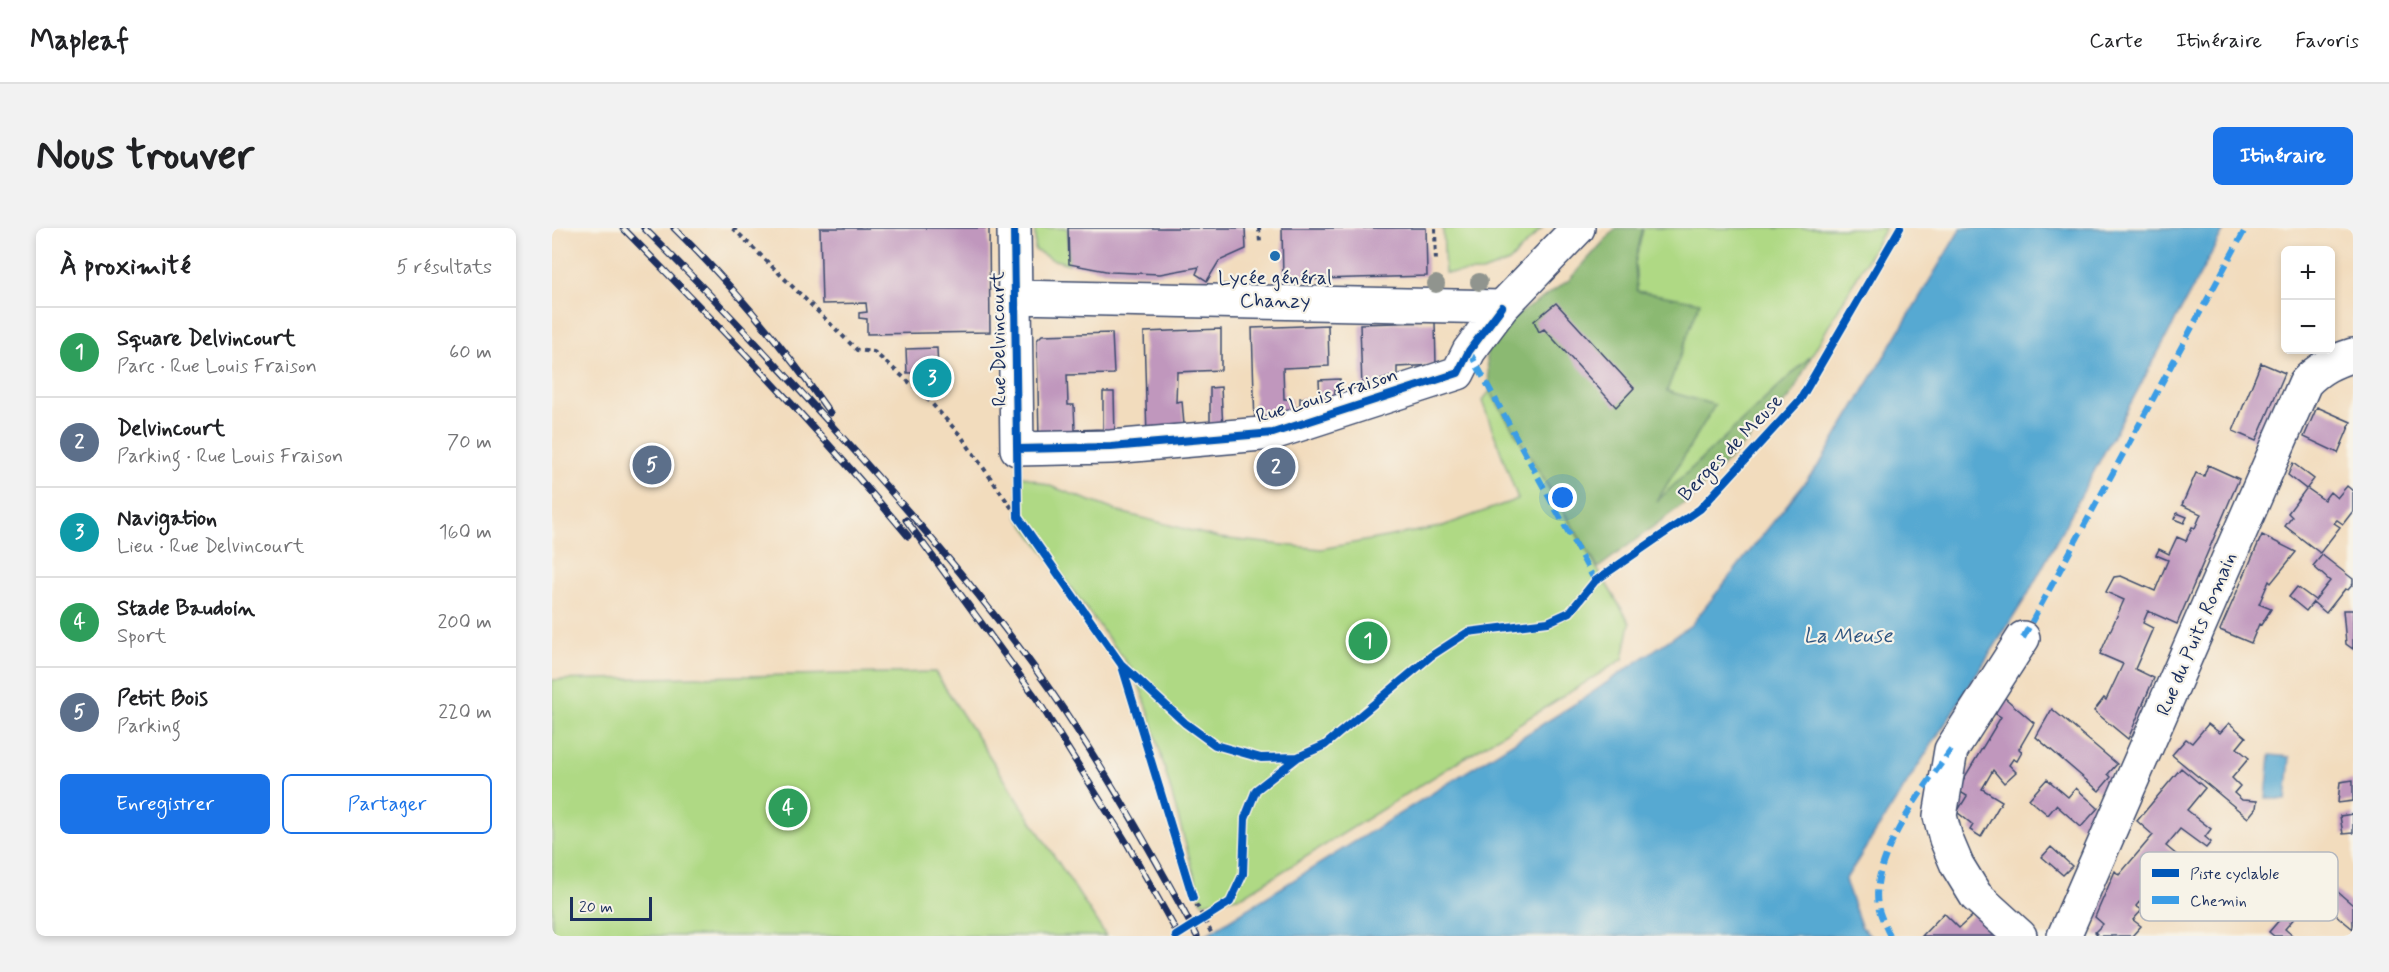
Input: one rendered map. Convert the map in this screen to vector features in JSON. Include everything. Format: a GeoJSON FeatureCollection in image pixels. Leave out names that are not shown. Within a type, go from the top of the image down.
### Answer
{"type":"FeatureCollection","features":[{"type":"Feature","properties":{"kind":"street","name":"Rue Delvincourt"},"geometry":{"type":"LineString","coordinates":[[1014,228],[1017,449]]}},
{"type":"Feature","properties":{"kind":"street","name":"Rue Louis Fraison"},"geometry":{"type":"LineString","coordinates":[[1017,449],[1111,447],[1273,433],[1458,373],[1469,351],[1502,307],[1578,228]]}},
{"type":"Feature","properties":{"kind":"street"},"geometry":{"type":"LineString","coordinates":[[1015,297],[1502,307]]}},
{"type":"Feature","properties":{"kind":"street","name":"Rue du Puits Romain"},"geometry":{"type":"LineString","coordinates":[[2064,936],[2305,383],[2317,370],[2353,355]]}},
{"type":"Feature","properties":{"kind":"street"},"geometry":{"type":"LineString","coordinates":[[2020,936],[1976,896],[1957,865],[1946,839],[1940,816],[1951,750],[2023,638]]}},
{"type":"Feature","properties":{"kind":"path"},"geometry":{"type":"LineString","coordinates":[[734,228],[857,350],[874,352],[923,394],[961,436],[1025,527]]}},
{"type":"Feature","properties":{"kind":"path"},"geometry":{"type":"LineString","coordinates":[[1259,228],[1260,243]]}},
{"type":"Feature","properties":{"kind":"path"},"geometry":{"type":"LineString","coordinates":[[1435,228],[1436,264]]}},
{"type":"Feature","properties":{"kind":"path"},"geometry":{"type":"LineString","coordinates":[[1018,506],[1018,517]]}},
{"type":"Feature","properties":{"kind":"path"},"geometry":{"type":"LineString","coordinates":[[1114,654],[1137,679]]}},
{"type":"Feature","properties":{"kind":"path"},"geometry":{"type":"LineString","coordinates":[[1121,664],[1193,898],[1213,936]]}},
{"type":"Feature","properties":{"kind":"path"},"geometry":{"type":"LineString","coordinates":[[1194,925],[1212,913]]}},
{"type":"Feature","properties":{"kind":"green space"},"geometry":{"type":"Polygon","coordinates":[[[1035,228],[1068,228],[1069,264],[1051,259],[1035,250],[1035,228]]]}},
{"type":"Feature","properties":{"kind":"green space"},"geometry":{"type":"Polygon","coordinates":[[[1443,228],[1542,228],[1509,262],[1482,272],[1445,273],[1443,228]]]}},
{"type":"Feature","properties":{"kind":"green space"},"geometry":{"type":"Polygon","coordinates":[[[1616,228],[1643,228],[1635,263],[1637,291],[1700,302],[1667,391],[1715,405],[1657,501],[1812,355],[1791,396],[1690,499],[1598,568],[1490,391],[1485,337],[1569,280],[1616,228]]]}},
{"type":"Feature","properties":{"kind":"green space"},"geometry":{"type":"Polygon","coordinates":[[[1643,228],[1885,228],[1812,355],[1655,504],[1667,391],[1637,291],[1635,263],[1643,228]]]}},
{"type":"Feature","properties":{"kind":"green space"},"geometry":{"type":"Polygon","coordinates":[[[1490,391],[1630,623],[1623,659],[1243,896],[1202,903],[1148,709],[1135,674],[1018,517],[1018,474],[1120,512],[1219,538],[1321,549],[1440,527],[1518,499],[1482,401],[1490,391]]]}},
{"type":"Feature","properties":{"kind":"green space"},"geometry":{"type":"Polygon","coordinates":[[[935,672],[1106,936],[552,936],[552,680],[935,672]]]}},
{"type":"Feature","properties":{"kind":"water","name":"La Meuse"},"geometry":{"type":"Polygon","coordinates":[[[1961,228],[2225,228],[2028,594],[1845,880],[1861,926],[1871,936],[1204,936],[1578,702],[1691,625],[1821,462],[1961,228]]]}},
{"type":"Feature","properties":{"kind":"water"},"geometry":{"type":"Polygon","coordinates":[[[2270,755],[2290,757],[2286,800],[2266,798],[2270,755]]]}},
{"type":"Feature","properties":{"kind":"building"},"geometry":{"type":"Polygon","coordinates":[[[820,228],[989,228],[990,332],[867,334],[867,319],[859,318],[859,313],[867,312],[866,303],[822,304],[820,228]]]}},
{"type":"Feature","properties":{"kind":"building"},"geometry":{"type":"Polygon","coordinates":[[[1068,228],[1245,228],[1246,249],[1219,261],[1207,281],[1196,274],[1199,267],[1160,274],[1111,272],[1069,264],[1068,228]]]}},
{"type":"Feature","properties":{"kind":"building"},"geometry":{"type":"Polygon","coordinates":[[[1282,228],[1426,228],[1427,276],[1283,280],[1282,228]]]}},
{"type":"Feature","properties":{"kind":"building"},"geometry":{"type":"Polygon","coordinates":[[[1556,303],[1634,388],[1616,407],[1544,329],[1539,332],[1534,321],[1556,303]]]}},
{"type":"Feature","properties":{"kind":"building"},"geometry":{"type":"Polygon","coordinates":[[[1435,322],[1436,365],[1397,367],[1397,385],[1300,417],[1300,398],[1308,398],[1308,402],[1320,398],[1319,380],[1340,379],[1340,388],[1335,390],[1335,398],[1362,389],[1360,324],[1435,322]]]}},
{"type":"Feature","properties":{"kind":"building"},"geometry":{"type":"Polygon","coordinates":[[[1328,325],[1329,366],[1283,368],[1284,399],[1291,399],[1291,419],[1255,426],[1252,328],[1328,325]]]}},
{"type":"Feature","properties":{"kind":"building"},"geometry":{"type":"Polygon","coordinates":[[[1221,329],[1221,370],[1177,372],[1176,402],[1182,401],[1184,425],[1210,423],[1210,388],[1221,387],[1223,431],[1147,437],[1144,332],[1221,329]]]}},
{"type":"Feature","properties":{"kind":"building"},"geometry":{"type":"Polygon","coordinates":[[[1112,333],[1114,374],[1067,375],[1068,405],[1074,405],[1075,430],[1103,429],[1103,392],[1114,392],[1115,438],[1039,440],[1037,340],[1042,335],[1112,333]]]}},
{"type":"Feature","properties":{"kind":"building"},"geometry":{"type":"Polygon","coordinates":[[[937,348],[938,372],[907,373],[906,349],[937,348]]]}},
{"type":"Feature","properties":{"kind":"building"},"geometry":{"type":"Polygon","coordinates":[[[2261,363],[2285,373],[2256,441],[2233,431],[2261,363]]]}},
{"type":"Feature","properties":{"kind":"building"},"geometry":{"type":"Polygon","coordinates":[[[938,373],[939,383],[925,383],[925,374],[938,373]]]}},
{"type":"Feature","properties":{"kind":"building"},"geometry":{"type":"Polygon","coordinates":[[[2317,407],[2351,422],[2338,453],[2304,437],[2317,407]]]}},
{"type":"Feature","properties":{"kind":"building"},"geometry":{"type":"Polygon","coordinates":[[[2293,463],[2314,479],[2307,488],[2324,500],[2330,492],[2337,498],[2347,486],[2353,491],[2353,511],[2343,524],[2337,520],[2334,523],[2340,527],[2320,553],[2285,526],[2292,517],[2288,513],[2306,489],[2288,475],[2293,463]]]}},
{"type":"Feature","properties":{"kind":"building"},"geometry":{"type":"Polygon","coordinates":[[[2208,465],[2239,479],[2177,624],[2148,611],[2143,623],[2153,628],[2135,669],[2154,678],[2128,739],[2094,711],[2104,698],[2106,700],[2123,664],[2100,654],[2124,600],[2106,592],[2114,577],[2121,576],[2155,591],[2168,560],[2156,555],[2159,549],[2169,554],[2177,537],[2186,541],[2192,527],[2195,528],[2201,514],[2182,505],[2196,473],[2204,476],[2208,465]]]}},
{"type":"Feature","properties":{"kind":"building"},"geometry":{"type":"Polygon","coordinates":[[[2177,513],[2187,517],[2184,523],[2174,519],[2177,513]]]}},
{"type":"Feature","properties":{"kind":"building"},"geometry":{"type":"Polygon","coordinates":[[[2262,535],[2296,552],[2271,583],[2269,581],[2259,604],[2271,609],[2261,625],[2259,624],[2251,643],[2220,630],[2262,535]]]}},
{"type":"Feature","properties":{"kind":"building"},"geometry":{"type":"Polygon","coordinates":[[[2322,555],[2353,579],[2353,584],[2348,590],[2345,589],[2326,613],[2313,602],[2306,611],[2289,597],[2297,587],[2315,600],[2330,581],[2313,566],[2322,555]]]}},
{"type":"Feature","properties":{"kind":"building"},"geometry":{"type":"Polygon","coordinates":[[[2343,610],[2353,610],[2353,649],[2346,644],[2343,610]]]}},
{"type":"Feature","properties":{"kind":"building"},"geometry":{"type":"Polygon","coordinates":[[[1998,692],[2034,723],[2019,749],[2022,752],[2017,761],[2013,759],[2009,765],[2016,772],[2004,783],[1993,770],[1982,789],[2002,801],[1981,837],[1970,830],[1973,825],[1957,812],[1967,796],[1957,790],[2001,717],[1988,709],[1998,692]]]}},
{"type":"Feature","properties":{"kind":"building"},"geometry":{"type":"Polygon","coordinates":[[[2052,709],[2117,764],[2108,774],[2111,777],[2099,791],[2036,737],[2052,709]]]}},
{"type":"Feature","properties":{"kind":"building"},"geometry":{"type":"Polygon","coordinates":[[[2229,723],[2246,737],[2237,748],[2249,758],[2232,778],[2240,786],[2234,793],[2242,800],[2257,801],[2256,808],[2248,818],[2172,755],[2186,739],[2192,743],[2208,724],[2220,733],[2229,723]]]}},
{"type":"Feature","properties":{"kind":"building"},"geometry":{"type":"Polygon","coordinates":[[[2181,768],[2205,788],[2187,810],[2211,829],[2205,837],[2211,842],[2206,848],[2180,829],[2166,846],[2173,852],[2140,852],[2140,901],[2136,906],[2140,909],[2140,912],[2133,920],[2141,926],[2132,936],[2095,936],[2097,934],[2095,932],[2103,924],[2095,917],[2115,871],[2119,875],[2153,835],[2137,821],[2181,768]]]}},
{"type":"Feature","properties":{"kind":"building"},"geometry":{"type":"Polygon","coordinates":[[[2047,779],[2068,797],[2076,788],[2098,808],[2081,827],[2056,805],[2048,815],[2029,799],[2047,779]]]}},
{"type":"Feature","properties":{"kind":"building"},"geometry":{"type":"Polygon","coordinates":[[[2353,780],[2353,801],[2338,803],[2340,782],[2353,780]]]}},
{"type":"Feature","properties":{"kind":"building"},"geometry":{"type":"Polygon","coordinates":[[[2353,814],[2353,833],[2343,834],[2340,816],[2353,814]]]}},
{"type":"Feature","properties":{"kind":"building"},"geometry":{"type":"Polygon","coordinates":[[[2051,847],[2072,866],[2063,875],[2042,857],[2051,847]]]}},
{"type":"Feature","properties":{"kind":"building"},"geometry":{"type":"Polygon","coordinates":[[[2338,892],[2353,905],[2353,929],[2338,917],[2338,892]]]}},
{"type":"Feature","properties":{"kind":"building"},"geometry":{"type":"Polygon","coordinates":[[[1980,909],[2007,936],[1922,936],[1944,913],[1959,928],[1980,909]]]}},
{"type":"Feature","properties":{"kind":"building"},"geometry":{"type":"Polygon","coordinates":[[[2278,921],[2292,921],[2285,929],[2293,936],[2274,936],[2269,932],[2278,921]]]}},
{"type":"Feature","properties":{"kind":"railway"},"geometry":{"type":"LineString","coordinates":[[623,228],[804,417],[908,536]]}},
{"type":"Feature","properties":{"kind":"railway"},"geometry":{"type":"LineString","coordinates":[[644,228],[700,284],[862,459],[936,543],[983,601],[1051,691],[1090,750],[1197,936]]}},
{"type":"Feature","properties":{"kind":"railway"},"geometry":{"type":"LineString","coordinates":[[674,228],[756,317],[830,413]]}},
{"type":"Feature","properties":{"kind":"railway"},"geometry":{"type":"LineString","coordinates":[[906,520],[1037,699],[1128,845],[1179,936]]}},
{"type":"Feature","properties":{"kind":"marked path"},"geometry":{"type":"LineString","coordinates":[[2023,638],[2246,228]]}},
{"type":"Feature","properties":{"kind":"marked path"},"geometry":{"type":"LineString","coordinates":[[1469,351],[1595,581]]}},
{"type":"Feature","properties":{"kind":"marked path"},"geometry":{"type":"LineString","coordinates":[[1890,936],[1879,910],[1877,891],[1881,870],[1900,826],[1951,750]]}},
{"type":"Feature","properties":{"kind":"cycle path"},"geometry":{"type":"LineString","coordinates":[[1014,228],[1018,517],[1121,664],[1185,723],[1215,745],[1261,758],[1298,757]]}},
{"type":"Feature","properties":{"kind":"cycle path","name":"Berges de Meuse"},"geometry":{"type":"LineString","coordinates":[[1176,936],[1230,902],[1243,874],[1245,818],[1256,790],[1298,757],[1325,745],[1431,656],[1468,632],[1548,622],[1570,612],[1595,581],[1700,509],[1800,400],[1900,228]]}},
{"type":"Feature","properties":{"kind":"cycle path"},"geometry":{"type":"LineString","coordinates":[[1017,449],[1111,447],[1273,433],[1458,373],[1469,351],[1502,307]]}},
{"type":"Feature","properties":{"kind":"cycle path"},"geometry":{"type":"LineString","coordinates":[[1122,666],[1193,898]]}},
{"type":"Feature","properties":{"kind":"place","name":"Lycée général Chanzy"},"geometry":{"type":"Point","coordinates":[1275,256]}},
{"type":"Feature","properties":{"kind":"place","name":"Navigation"},"geometry":{"type":"Point","coordinates":[932,378]}},
{"type":"Feature","properties":{"kind":"place","name":"Petit Bois"},"geometry":{"type":"Point","coordinates":[652,465]}},
{"type":"Feature","properties":{"kind":"place","name":"Delvincourt"},"geometry":{"type":"Point","coordinates":[1276,467]}},
{"type":"Feature","properties":{"kind":"place","name":"Square Delvincourt"},"geometry":{"type":"Point","coordinates":[1368,641]}},
{"type":"Feature","properties":{"kind":"place","name":"Stade Baudoin"},"geometry":{"type":"Point","coordinates":[788,808]}}]}
